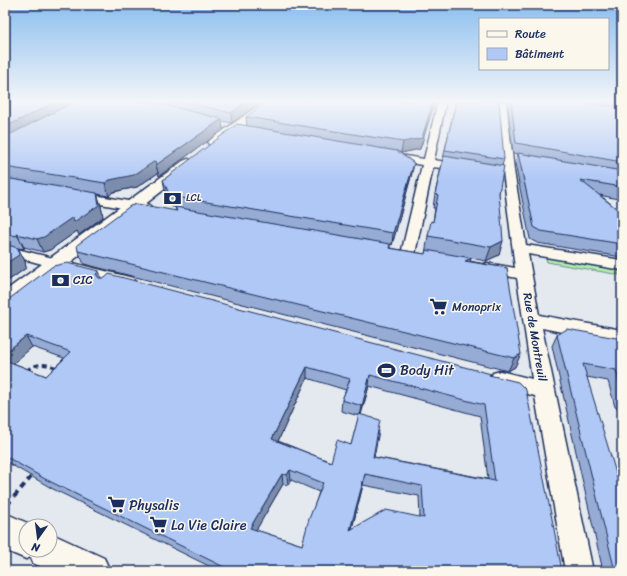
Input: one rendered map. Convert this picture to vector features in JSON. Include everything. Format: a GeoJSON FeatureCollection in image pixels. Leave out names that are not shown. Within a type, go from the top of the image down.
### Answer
{"type":"FeatureCollection","features":[{"type":"Feature","properties":{"kind":"street"},"geometry":{"type":"LineString","coordinates":[[5,302],[236,128]]}},
{"type":"Feature","properties":{"kind":"street"},"geometry":{"type":"LineString","coordinates":[[408,254],[436,128]]}},
{"type":"Feature","properties":{"kind":"street","name":"Rue de Montreuil"},"geometry":{"type":"LineString","coordinates":[[504,128],[506,156],[504,175],[524,274],[579,571]]}},
{"type":"Feature","properties":{"kind":"street"},"geometry":{"type":"LineString","coordinates":[[374,153],[476,170]]}},
{"type":"Feature","properties":{"kind":"street"},"geometry":{"type":"LineString","coordinates":[[506,156],[522,159]]}},
{"type":"Feature","properties":{"kind":"street"},"geometry":{"type":"LineString","coordinates":[[67,194],[160,210]]}},
{"type":"Feature","properties":{"kind":"street"},"geometry":{"type":"LineString","coordinates":[[519,248],[622,265]]}},
{"type":"Feature","properties":{"kind":"street"},"geometry":{"type":"LineString","coordinates":[[5,250],[143,286]]}},
{"type":"Feature","properties":{"kind":"street"},"geometry":{"type":"LineString","coordinates":[[392,251],[423,256]]}},
{"type":"Feature","properties":{"kind":"street"},"geometry":{"type":"LineString","coordinates":[[477,266],[524,274]]}},
{"type":"Feature","properties":{"kind":"street"},"geometry":{"type":"LineString","coordinates":[[532,320],[622,337]]}},
{"type":"Feature","properties":{"kind":"street"},"geometry":{"type":"LineString","coordinates":[[482,374],[545,390]]}},
{"type":"Feature","properties":{"kind":"street"},"geometry":{"type":"LineString","coordinates":[[5,531],[18,537]]}},
{"type":"Feature","properties":{"kind":"street"},"geometry":{"type":"LineString","coordinates":[[58,556],[90,571]]}},
{"type":"Feature","properties":{"kind":"path"},"geometry":{"type":"LineString","coordinates":[[22,376],[32,366],[44,363],[60,369]]}},
{"type":"Feature","properties":{"kind":"path"},"geometry":{"type":"LineString","coordinates":[[5,506],[31,477]]}},
{"type":"Feature","properties":{"kind":"green space"},"geometry":{"type":"Polygon","coordinates":[[[546,257],[618,270],[620,275],[547,262],[546,257]]]}},
{"type":"Feature","properties":{"kind":"building"},"geometry":{"type":"Polygon","coordinates":[[[23,128],[209,128],[156,165],[155,161],[134,175],[110,180],[105,183],[5,167],[5,137],[23,128]]]}},
{"type":"Feature","properties":{"kind":"building"},"geometry":{"type":"Polygon","coordinates":[[[232,128],[260,128],[397,151],[414,163],[393,233],[170,196],[163,180],[232,128]]]}},
{"type":"Feature","properties":{"kind":"building"},"geometry":{"type":"Polygon","coordinates":[[[314,128],[425,128],[422,138],[403,142],[314,128]]]}},
{"type":"Feature","properties":{"kind":"building"},"geometry":{"type":"Polygon","coordinates":[[[450,128],[501,128],[504,159],[445,150],[450,128]]]}},
{"type":"Feature","properties":{"kind":"building"},"geometry":{"type":"Polygon","coordinates":[[[514,128],[622,128],[622,162],[516,143],[514,128]]]}},
{"type":"Feature","properties":{"kind":"building"},"geometry":{"type":"Polygon","coordinates":[[[518,153],[622,171],[622,187],[580,180],[622,213],[622,244],[541,231],[534,227],[518,153]]]}},
{"type":"Feature","properties":{"kind":"building"},"geometry":{"type":"Polygon","coordinates":[[[444,156],[504,166],[499,193],[503,241],[491,247],[428,236],[431,221],[433,222],[438,195],[435,194],[444,156]]]}},
{"type":"Feature","properties":{"kind":"building"},"geometry":{"type":"Polygon","coordinates":[[[5,178],[97,193],[99,205],[74,222],[73,217],[44,237],[37,239],[17,234],[18,236],[5,234],[5,178]]]}},
{"type":"Feature","properties":{"kind":"building"},"geometry":{"type":"Polygon","coordinates":[[[137,204],[177,211],[175,207],[390,244],[389,248],[425,254],[426,250],[471,258],[465,261],[507,268],[521,354],[514,358],[78,251],[77,245],[130,206],[137,204]]]}},
{"type":"Feature","properties":{"kind":"building"},"geometry":{"type":"Polygon","coordinates":[[[5,244],[18,248],[19,255],[5,264],[5,244]]]}},
{"type":"Feature","properties":{"kind":"building"},"geometry":{"type":"Polygon","coordinates":[[[67,263],[99,271],[96,274],[99,278],[105,278],[109,274],[518,382],[526,390],[562,571],[235,571],[228,569],[45,479],[5,456],[5,360],[46,376],[71,352],[26,336],[5,353],[5,302],[53,266],[67,263]],[[307,367],[272,439],[331,462],[337,440],[351,445],[359,414],[380,420],[373,457],[495,481],[484,405],[370,375],[362,406],[342,400],[350,379],[307,367]],[[290,470],[287,475],[282,474],[250,528],[302,545],[309,519],[323,483],[290,470]],[[365,474],[350,530],[386,510],[424,518],[422,486],[365,474]]]}},
{"type":"Feature","properties":{"kind":"building"},"geometry":{"type":"Polygon","coordinates":[[[567,329],[622,339],[622,393],[616,370],[583,364],[622,493],[622,571],[615,571],[557,335],[567,329]]]}},
{"type":"Feature","properties":{"kind":"place","name":"LCL"},"geometry":{"type":"Point","coordinates":[173,198]}},
{"type":"Feature","properties":{"kind":"place","name":"CIC"},"geometry":{"type":"Point","coordinates":[60,280]}},
{"type":"Feature","properties":{"kind":"place","name":"Monoprix"},"geometry":{"type":"Point","coordinates":[439,307]}},
{"type":"Feature","properties":{"kind":"place","name":"Body Hit"},"geometry":{"type":"Point","coordinates":[387,370]}},
{"type":"Feature","properties":{"kind":"place","name":"Physalis"},"geometry":{"type":"Point","coordinates":[116,505]}},
{"type":"Feature","properties":{"kind":"place","name":"La Vie Claire"},"geometry":{"type":"Point","coordinates":[158,525]}}]}
